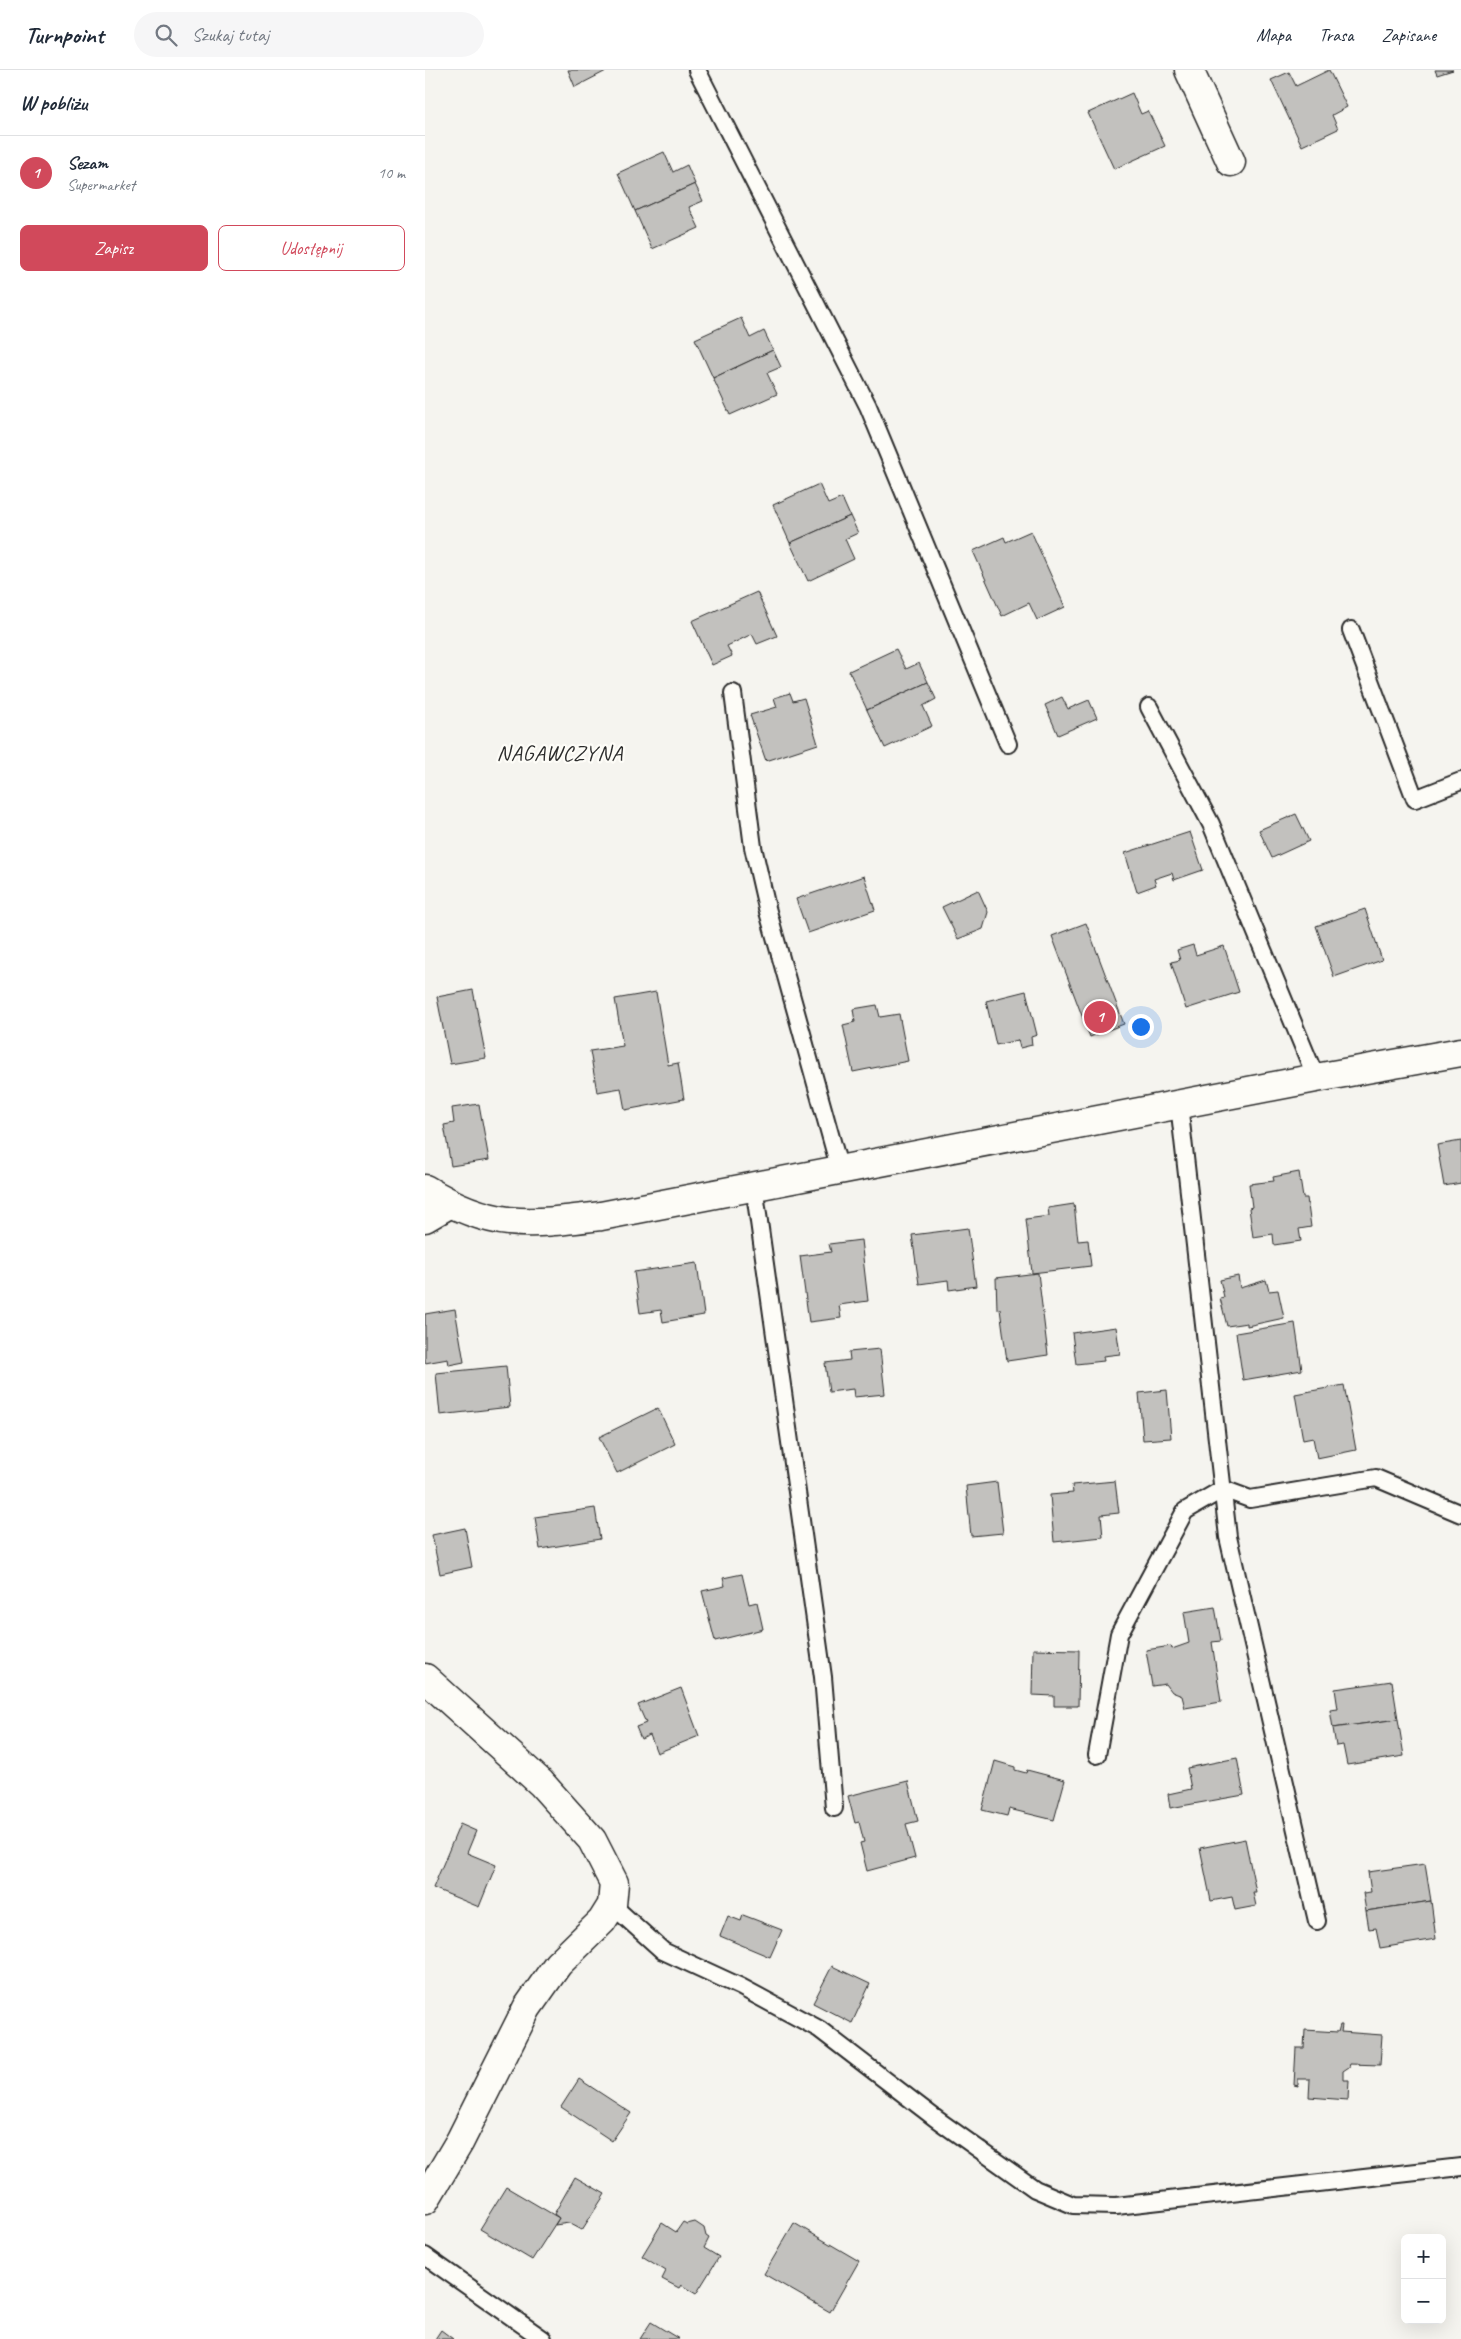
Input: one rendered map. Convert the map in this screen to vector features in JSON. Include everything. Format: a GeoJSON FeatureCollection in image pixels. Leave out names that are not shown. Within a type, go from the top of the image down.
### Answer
{"type":"FeatureCollection","features":[{"type":"Feature","properties":{"kind":"street"},"geometry":{"type":"LineString","coordinates":[[1189,70],[1231,162]]}},
{"type":"Feature","properties":{"kind":"street"},"geometry":{"type":"LineString","coordinates":[[425,1189],[449,1204],[481,1217],[513,1223],[549,1222],[601,1216],[1179,1104],[1461,1052]]}},
{"type":"Feature","properties":{"kind":"street"},"geometry":{"type":"LineString","coordinates":[[425,1218],[449,1204]]}},
{"type":"Feature","properties":{"kind":"street"},"geometry":{"type":"LineString","coordinates":[[425,1678],[541,1783],[592,1840],[614,1883],[612,1905],[603,1921],[558,1964],[527,2008],[460,2141],[425,2200]]}},
{"type":"Feature","properties":{"kind":"lane"},"geometry":{"type":"LineString","coordinates":[[697,70],[867,406],[1008,744]]}},
{"type":"Feature","properties":{"kind":"lane"},"geometry":{"type":"LineString","coordinates":[[1351,630],[1415,799],[1461,781]]}},
{"type":"Feature","properties":{"kind":"lane"},"geometry":{"type":"LineString","coordinates":[[733,693],[753,847],[767,908],[840,1170]]}},
{"type":"Feature","properties":{"kind":"lane"},"geometry":{"type":"LineString","coordinates":[[1149,707],[1211,824],[1316,1078]]}},
{"type":"Feature","properties":{"kind":"lane"},"geometry":{"type":"LineString","coordinates":[[1179,1104],[1228,1537],[1317,1921]]}},
{"type":"Feature","properties":{"kind":"lane"},"geometry":{"type":"LineString","coordinates":[[754,1186],[823,1677],[834,1808]]}},
{"type":"Feature","properties":{"kind":"lane"},"geometry":{"type":"LineString","coordinates":[[1223,1489],[1250,1499],[1376,1478],[1461,1514]]}},
{"type":"Feature","properties":{"kind":"lane"},"geometry":{"type":"LineString","coordinates":[[1097,1755],[1119,1634],[1185,1511],[1223,1489]]}},
{"type":"Feature","properties":{"kind":"lane"},"geometry":{"type":"LineString","coordinates":[[612,1905],[663,1951],[741,1986],[819,2029],[935,2118],[1035,2189],[1073,2205],[1116,2206],[1461,2167]]}},
{"type":"Feature","properties":{"kind":"lane"},"geometry":{"type":"LineString","coordinates":[[425,2256],[543,2339]]}},
{"type":"Feature","properties":{"kind":"building"},"geometry":{"type":"Polygon","coordinates":[[[568,70],[608,70],[575,87],[568,70]]]}},
{"type":"Feature","properties":{"kind":"building"},"geometry":{"type":"Polygon","coordinates":[[[1329,70],[1347,107],[1332,115],[1338,129],[1302,146],[1271,80],[1289,72],[1296,86],[1329,70]]]}},
{"type":"Feature","properties":{"kind":"building"},"geometry":{"type":"Polygon","coordinates":[[[1435,70],[1453,70],[1437,75],[1435,70]]]}},
{"type":"Feature","properties":{"kind":"building"},"geometry":{"type":"Polygon","coordinates":[[[1132,93],[1141,114],[1148,111],[1165,146],[1114,169],[1088,113],[1132,93]]]}},
{"type":"Feature","properties":{"kind":"building"},"geometry":{"type":"Polygon","coordinates":[[[664,152],[673,172],[687,165],[695,184],[635,211],[618,173],[664,152]]]}},
{"type":"Feature","properties":{"kind":"building"},"geometry":{"type":"Polygon","coordinates":[[[695,184],[703,201],[689,207],[699,228],[652,249],[635,211],[695,184]]]}},
{"type":"Feature","properties":{"kind":"building"},"geometry":{"type":"Polygon","coordinates":[[[741,318],[750,338],[764,331],[773,350],[713,378],[695,339],[741,318]]]}},
{"type":"Feature","properties":{"kind":"building"},"geometry":{"type":"Polygon","coordinates":[[[773,350],[781,367],[767,373],[777,394],[730,415],[713,378],[773,350]]]}},
{"type":"Feature","properties":{"kind":"building"},"geometry":{"type":"Polygon","coordinates":[[[819,484],[828,504],[842,498],[850,516],[790,543],[773,505],[819,484]]]}},
{"type":"Feature","properties":{"kind":"building"},"geometry":{"type":"Polygon","coordinates":[[[850,516],[858,533],[845,539],[854,559],[808,581],[790,543],[850,516]]]}},
{"type":"Feature","properties":{"kind":"building"},"geometry":{"type":"Polygon","coordinates":[[[1031,531],[1065,607],[1037,620],[1029,603],[1002,616],[973,551],[1004,537],[1006,542],[1031,531]]]}},
{"type":"Feature","properties":{"kind":"building"},"geometry":{"type":"Polygon","coordinates":[[[757,592],[777,636],[757,644],[752,634],[727,646],[732,656],[712,665],[692,621],[757,592]]]}},
{"type":"Feature","properties":{"kind":"building"},"geometry":{"type":"Polygon","coordinates":[[[896,649],[906,669],[919,663],[928,682],[867,710],[849,671],[896,649]]]}},
{"type":"Feature","properties":{"kind":"building"},"geometry":{"type":"Polygon","coordinates":[[[928,682],[936,699],[923,706],[932,726],[885,748],[867,710],[928,682]]]}},
{"type":"Feature","properties":{"kind":"building"},"geometry":{"type":"Polygon","coordinates":[[[790,693],[793,701],[804,698],[818,744],[766,761],[750,715],[777,707],[774,698],[790,693]]]}},
{"type":"Feature","properties":{"kind":"building"},"geometry":{"type":"Polygon","coordinates":[[[1062,697],[1068,709],[1089,700],[1097,718],[1058,735],[1045,705],[1062,697]]]}},
{"type":"Feature","properties":{"kind":"building"},"geometry":{"type":"Polygon","coordinates":[[[1296,814],[1309,841],[1272,858],[1259,830],[1296,814]]]}},
{"type":"Feature","properties":{"kind":"building"},"geometry":{"type":"Polygon","coordinates":[[[1190,832],[1203,870],[1174,880],[1172,873],[1154,879],[1156,885],[1137,892],[1125,853],[1190,832]]]}},
{"type":"Feature","properties":{"kind":"building"},"geometry":{"type":"Polygon","coordinates":[[[864,876],[875,910],[808,933],[796,899],[864,876]]]}},
{"type":"Feature","properties":{"kind":"building"},"geometry":{"type":"Polygon","coordinates":[[[978,890],[988,912],[983,929],[958,939],[942,907],[978,890]]]}},
{"type":"Feature","properties":{"kind":"building"},"geometry":{"type":"Polygon","coordinates":[[[1365,909],[1382,960],[1334,977],[1316,926],[1365,909]]]}},
{"type":"Feature","properties":{"kind":"building"},"geometry":{"type":"Polygon","coordinates":[[[1086,923],[1124,1024],[1090,1037],[1052,936],[1086,923]]]}},
{"type":"Feature","properties":{"kind":"building"},"geometry":{"type":"Polygon","coordinates":[[[1193,945],[1196,955],[1224,946],[1239,992],[1186,1009],[1171,962],[1180,960],[1177,950],[1193,945]]]}},
{"type":"Feature","properties":{"kind":"building"},"geometry":{"type":"Polygon","coordinates":[[[473,990],[486,1058],[450,1064],[437,997],[473,990]]]}},
{"type":"Feature","properties":{"kind":"building"},"geometry":{"type":"Polygon","coordinates":[[[1026,991],[1037,1035],[1031,1037],[1032,1045],[1020,1048],[1018,1040],[996,1045],[986,1001],[1026,991]]]}},
{"type":"Feature","properties":{"kind":"building"},"geometry":{"type":"Polygon","coordinates":[[[656,992],[668,1065],[678,1063],[684,1099],[625,1110],[621,1088],[597,1092],[590,1051],[623,1046],[615,999],[656,992]]]}},
{"type":"Feature","properties":{"kind":"building"},"geometry":{"type":"Polygon","coordinates":[[[877,1005],[880,1017],[899,1014],[908,1061],[853,1072],[843,1025],[855,1022],[853,1009],[877,1005]]]}},
{"type":"Feature","properties":{"kind":"building"},"geometry":{"type":"Polygon","coordinates":[[[479,1104],[489,1160],[451,1166],[444,1125],[454,1123],[452,1108],[479,1104]]]}},
{"type":"Feature","properties":{"kind":"building"},"geometry":{"type":"Polygon","coordinates":[[[1461,1141],[1461,1183],[1444,1186],[1437,1145],[1461,1141]]]}},
{"type":"Feature","properties":{"kind":"building"},"geometry":{"type":"Polygon","coordinates":[[[1299,1172],[1303,1198],[1307,1198],[1311,1227],[1299,1229],[1301,1241],[1274,1245],[1273,1234],[1253,1237],[1249,1208],[1252,1207],[1249,1184],[1274,1181],[1273,1177],[1299,1172]]]}},
{"type":"Feature","properties":{"kind":"building"},"geometry":{"type":"Polygon","coordinates":[[[1074,1204],[1078,1241],[1088,1240],[1091,1266],[1032,1273],[1026,1219],[1049,1216],[1048,1208],[1074,1204]]]}},
{"type":"Feature","properties":{"kind":"building"},"geometry":{"type":"Polygon","coordinates":[[[968,1228],[976,1286],[949,1290],[948,1280],[919,1284],[912,1235],[968,1228]]]}},
{"type":"Feature","properties":{"kind":"building"},"geometry":{"type":"Polygon","coordinates":[[[861,1240],[868,1301],[839,1305],[841,1318],[809,1322],[800,1256],[831,1252],[829,1244],[861,1240]]]}},
{"type":"Feature","properties":{"kind":"building"},"geometry":{"type":"Polygon","coordinates":[[[697,1263],[704,1315],[663,1322],[661,1310],[640,1313],[634,1272],[697,1263]]]}},
{"type":"Feature","properties":{"kind":"building"},"geometry":{"type":"Polygon","coordinates":[[[1038,1273],[1048,1355],[1007,1361],[1000,1309],[997,1309],[996,1278],[1038,1273]]]}},
{"type":"Feature","properties":{"kind":"building"},"geometry":{"type":"Polygon","coordinates":[[[1238,1276],[1240,1288],[1266,1280],[1269,1291],[1278,1290],[1284,1318],[1247,1326],[1247,1323],[1227,1326],[1220,1298],[1224,1297],[1220,1280],[1238,1276]]]}},
{"type":"Feature","properties":{"kind":"building"},"geometry":{"type":"Polygon","coordinates":[[[455,1309],[464,1362],[449,1365],[448,1359],[425,1363],[425,1314],[455,1309]]]}},
{"type":"Feature","properties":{"kind":"building"},"geometry":{"type":"Polygon","coordinates":[[[1295,1323],[1302,1370],[1243,1380],[1236,1333],[1295,1323]]]}},
{"type":"Feature","properties":{"kind":"building"},"geometry":{"type":"Polygon","coordinates":[[[1116,1327],[1120,1354],[1103,1356],[1104,1361],[1076,1364],[1072,1333],[1116,1327]]]}},
{"type":"Feature","properties":{"kind":"building"},"geometry":{"type":"Polygon","coordinates":[[[880,1349],[885,1394],[854,1397],[853,1389],[829,1392],[825,1363],[850,1360],[849,1352],[880,1349]]]}},
{"type":"Feature","properties":{"kind":"building"},"geometry":{"type":"Polygon","coordinates":[[[506,1366],[510,1407],[440,1415],[436,1373],[506,1366]]]}},
{"type":"Feature","properties":{"kind":"building"},"geometry":{"type":"Polygon","coordinates":[[[1344,1385],[1356,1450],[1317,1458],[1313,1438],[1303,1440],[1295,1394],[1344,1385]]]}},
{"type":"Feature","properties":{"kind":"building"},"geometry":{"type":"Polygon","coordinates":[[[1167,1390],[1171,1438],[1143,1440],[1139,1393],[1167,1390]]]}},
{"type":"Feature","properties":{"kind":"building"},"geometry":{"type":"Polygon","coordinates":[[[658,1408],[675,1444],[617,1473],[599,1437],[658,1408]]]}},
{"type":"Feature","properties":{"kind":"building"},"geometry":{"type":"Polygon","coordinates":[[[1115,1481],[1119,1513],[1101,1515],[1103,1537],[1054,1542],[1050,1495],[1073,1493],[1072,1485],[1115,1481]]]}},
{"type":"Feature","properties":{"kind":"building"},"geometry":{"type":"Polygon","coordinates":[[[997,1482],[1003,1533],[971,1536],[966,1486],[997,1482]]]}},
{"type":"Feature","properties":{"kind":"building"},"geometry":{"type":"Polygon","coordinates":[[[595,1508],[600,1539],[540,1549],[535,1517],[595,1508]]]}},
{"type":"Feature","properties":{"kind":"building"},"geometry":{"type":"Polygon","coordinates":[[[465,1528],[472,1567],[440,1574],[432,1535],[465,1528]]]}},
{"type":"Feature","properties":{"kind":"building"},"geometry":{"type":"Polygon","coordinates":[[[742,1574],[749,1604],[757,1602],[763,1629],[715,1641],[702,1591],[725,1586],[723,1578],[742,1574]]]}},
{"type":"Feature","properties":{"kind":"building"},"geometry":{"type":"Polygon","coordinates":[[[1215,1607],[1221,1641],[1212,1642],[1221,1702],[1185,1708],[1182,1696],[1172,1692],[1166,1684],[1152,1686],[1146,1650],[1171,1646],[1172,1649],[1189,1643],[1184,1612],[1215,1607]]]}},
{"type":"Feature","properties":{"kind":"building"},"geometry":{"type":"Polygon","coordinates":[[[1033,1649],[1079,1650],[1078,1706],[1054,1706],[1054,1696],[1032,1695],[1033,1649]]]}},
{"type":"Feature","properties":{"kind":"building"},"geometry":{"type":"Polygon","coordinates":[[[1392,1681],[1398,1719],[1333,1728],[1330,1710],[1338,1709],[1335,1689],[1392,1681]]]}},
{"type":"Feature","properties":{"kind":"building"},"geometry":{"type":"Polygon","coordinates":[[[681,1688],[699,1736],[657,1753],[650,1735],[641,1739],[636,1727],[646,1723],[638,1705],[681,1688]]]}},
{"type":"Feature","properties":{"kind":"building"},"geometry":{"type":"Polygon","coordinates":[[[1398,1719],[1404,1756],[1347,1765],[1343,1745],[1336,1746],[1333,1728],[1398,1719]]]}},
{"type":"Feature","properties":{"kind":"building"},"geometry":{"type":"Polygon","coordinates":[[[1237,1758],[1244,1795],[1170,1808],[1168,1794],[1191,1789],[1187,1768],[1237,1758]]]}},
{"type":"Feature","properties":{"kind":"building"},"geometry":{"type":"Polygon","coordinates":[[[995,1761],[1015,1767],[1015,1770],[1026,1773],[1027,1770],[1065,1780],[1054,1820],[1009,1809],[1007,1816],[982,1810],[995,1761]]]}},
{"type":"Feature","properties":{"kind":"building"},"geometry":{"type":"Polygon","coordinates":[[[908,1781],[918,1821],[906,1824],[915,1858],[867,1871],[860,1843],[864,1842],[859,1822],[855,1823],[848,1796],[908,1781]]]}},
{"type":"Feature","properties":{"kind":"building"},"geometry":{"type":"Polygon","coordinates":[[[460,1824],[476,1831],[467,1853],[496,1865],[479,1907],[433,1888],[460,1824]]]}},
{"type":"Feature","properties":{"kind":"building"},"geometry":{"type":"Polygon","coordinates":[[[1245,1839],[1256,1892],[1253,1892],[1256,1906],[1235,1910],[1232,1897],[1211,1901],[1200,1848],[1245,1839]]]}},
{"type":"Feature","properties":{"kind":"building"},"geometry":{"type":"Polygon","coordinates":[[[1425,1864],[1431,1901],[1366,1911],[1363,1893],[1371,1892],[1368,1872],[1425,1864]]]}},
{"type":"Feature","properties":{"kind":"building"},"geometry":{"type":"Polygon","coordinates":[[[1431,1901],[1436,1939],[1380,1948],[1376,1928],[1369,1929],[1366,1911],[1431,1901]]]}},
{"type":"Feature","properties":{"kind":"building"},"geometry":{"type":"Polygon","coordinates":[[[743,1915],[782,1930],[770,1957],[720,1936],[728,1916],[741,1921],[743,1915]]]}},
{"type":"Feature","properties":{"kind":"building"},"geometry":{"type":"Polygon","coordinates":[[[832,1966],[870,1984],[852,2023],[813,2003],[832,1966]]]}},
{"type":"Feature","properties":{"kind":"building"},"geometry":{"type":"Polygon","coordinates":[[[1340,2025],[1342,2025],[1341,2032],[1382,2035],[1380,2065],[1350,2064],[1343,2071],[1343,2080],[1349,2080],[1348,2100],[1309,2097],[1310,2079],[1298,2079],[1298,2086],[1294,2085],[1296,2048],[1304,2048],[1305,2030],[1338,2032],[1340,2025]]]}},
{"type":"Feature","properties":{"kind":"building"},"geometry":{"type":"Polygon","coordinates":[[[579,2079],[631,2113],[612,2141],[561,2107],[579,2079]]]}},
{"type":"Feature","properties":{"kind":"building"},"geometry":{"type":"Polygon","coordinates":[[[575,2177],[605,2194],[582,2230],[569,2223],[555,2225],[559,2218],[554,2214],[575,2177]]]}},
{"type":"Feature","properties":{"kind":"building"},"geometry":{"type":"Polygon","coordinates":[[[506,2187],[559,2218],[532,2260],[480,2229],[506,2187]]]}},
{"type":"Feature","properties":{"kind":"building"},"geometry":{"type":"Polygon","coordinates":[[[683,2222],[687,2224],[695,2222],[704,2228],[706,2236],[709,2238],[704,2248],[719,2257],[696,2294],[681,2285],[679,2288],[662,2279],[666,2271],[642,2256],[662,2223],[676,2232],[683,2222]]]}},
{"type":"Feature","properties":{"kind":"building"},"geometry":{"type":"Polygon","coordinates":[[[794,2223],[859,2261],[830,2312],[764,2274],[794,2223]]]}},
{"type":"Feature","properties":{"kind":"building"},"geometry":{"type":"Polygon","coordinates":[[[651,2322],[679,2339],[640,2339],[651,2322]]]}},
{"type":"Feature","properties":{"kind":"building"},"geometry":{"type":"Polygon","coordinates":[[[441,2330],[453,2339],[435,2339],[441,2330]]]}},
{"type":"Feature","properties":{"kind":"place","name":"Sezam"},"geometry":{"type":"Point","coordinates":[1100,1017]}},
{"type":"Feature","properties":{"kind":"district","name":"NAGAWCZYNA"},"geometry":{"type":"Point","coordinates":[560,752]}}]}
